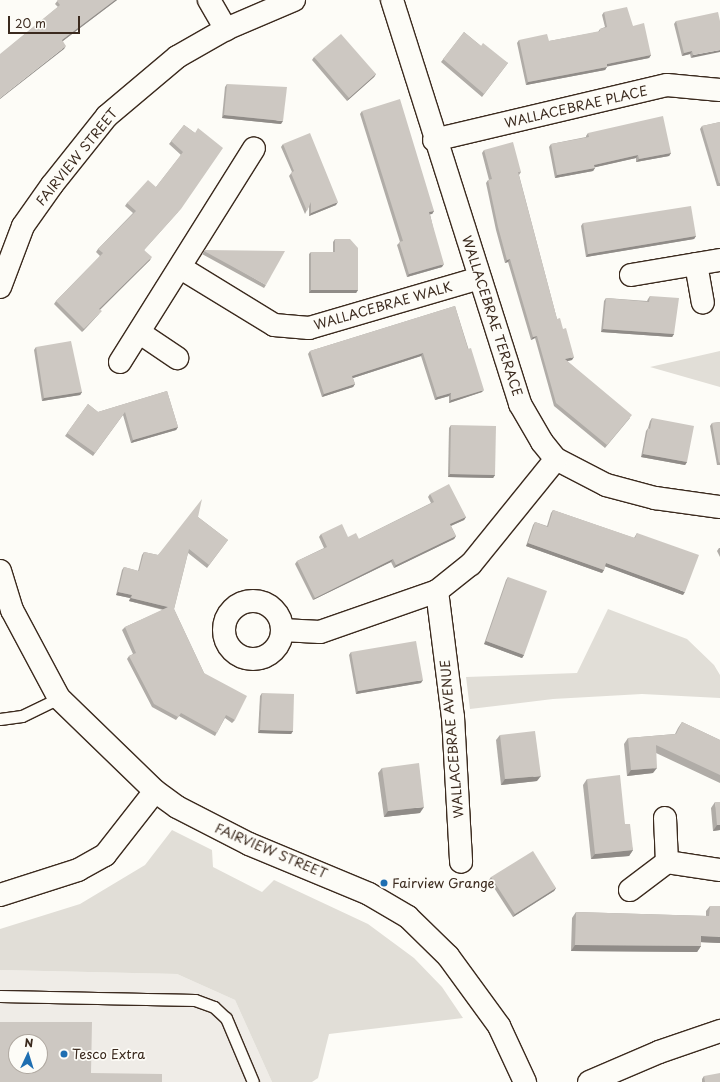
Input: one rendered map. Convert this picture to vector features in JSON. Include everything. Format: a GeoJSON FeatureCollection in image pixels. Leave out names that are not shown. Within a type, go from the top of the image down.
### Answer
{"type":"FeatureCollection","features":[{"type":"Feature","properties":{"kind":"street"},"geometry":{"type":"LineString","coordinates":[[209,0],[226,29]]}},
{"type":"Feature","properties":{"kind":"street","name":"FAIRVIEW STREET"},"geometry":{"type":"LineString","coordinates":[[0,287],[23,226],[52,185],[107,116],[177,57],[226,29],[294,0]]}},
{"type":"Feature","properties":{"kind":"street","name":"WALLACEBRAE TERRACE"},"geometry":{"type":"LineString","coordinates":[[392,0],[434,140],[520,404],[542,442],[556,459],[606,485],[655,498],[720,507]]}},
{"type":"Feature","properties":{"kind":"street","name":"WALLACEBRAE PLACE"},"geometry":{"type":"LineString","coordinates":[[434,140],[667,85],[720,90]]}},
{"type":"Feature","properties":{"kind":"street"},"geometry":{"type":"LineString","coordinates":[[120,362],[181,268],[254,148]]}},
{"type":"Feature","properties":{"kind":"street"},"geometry":{"type":"LineString","coordinates":[[631,275],[720,260]]}},
{"type":"Feature","properties":{"kind":"street"},"geometry":{"type":"LineString","coordinates":[[696,264],[703,302]]}},
{"type":"Feature","properties":{"kind":"street","name":"WALLACEBRAE WALK"},"geometry":{"type":"LineString","coordinates":[[181,268],[274,325],[309,328],[480,278]]}},
{"type":"Feature","properties":{"kind":"street"},"geometry":{"type":"LineString","coordinates":[[140,333],[177,358]]}},
{"type":"Feature","properties":{"kind":"street"},"geometry":{"type":"LineString","coordinates":[[282,630],[320,632],[437,592],[471,564],[556,459]]}},
{"type":"Feature","properties":{"kind":"street","name":"FAIRVIEW STREET"},"geometry":{"type":"LineString","coordinates":[[0,571],[12,610],[59,698],[155,791],[176,807],[249,844],[369,894],[408,918],[448,956],[499,1026],[525,1082]]}},
{"type":"Feature","properties":{"kind":"street","name":"WALLACEBRAE AVENUE"},"geometry":{"type":"LineString","coordinates":[[437,592],[453,717],[461,862]]}},
{"type":"Feature","properties":{"kind":"street"},"geometry":{"type":"LineString","coordinates":[[0,895],[78,870],[105,855],[155,791]]}},
{"type":"Feature","properties":{"kind":"street"},"geometry":{"type":"LineString","coordinates":[[665,818],[667,862]]}},
{"type":"Feature","properties":{"kind":"street"},"geometry":{"type":"LineString","coordinates":[[630,890],[667,862],[720,870]]}},
{"type":"Feature","properties":{"kind":"street"},"geometry":{"type":"LineString","coordinates":[[589,1082],[659,1052],[720,1031]]}},
{"type":"Feature","properties":{"kind":"lane"},"geometry":{"type":"LineString","coordinates":[[0,719],[22,716],[59,698]]}},
{"type":"Feature","properties":{"kind":"lane"},"geometry":{"type":"LineString","coordinates":[[0,996],[195,1000],[214,1007],[226,1018],[253,1082]]}},
{"type":"Feature","properties":{"kind":"shaded area"},"geometry":{"type":"Polygon","coordinates":[[[720,351],[720,387],[650,367],[720,351]]]}},
{"type":"Feature","properties":{"kind":"shaded area"},"geometry":{"type":"Polygon","coordinates":[[[608,609],[687,639],[714,665],[720,675],[720,698],[642,694],[553,699],[470,709],[466,677],[577,673],[608,609]]]}},
{"type":"Feature","properties":{"kind":"shaded area"},"geometry":{"type":"Polygon","coordinates":[[[172,830],[212,850],[213,867],[262,892],[274,880],[368,924],[414,958],[442,987],[463,1018],[329,1034],[318,1078],[312,1082],[272,1082],[235,1000],[177,974],[0,970],[0,929],[80,904],[145,865],[172,830]]]}},
{"type":"Feature","properties":{"kind":"shaded area"},"geometry":{"type":"Polygon","coordinates":[[[0,970],[177,974],[235,1000],[272,1082],[0,1082],[0,970]]]}},
{"type":"Feature","properties":{"kind":"building"},"geometry":{"type":"Polygon","coordinates":[[[115,0],[62,40],[66,46],[0,98],[0,54],[60,5],[57,1],[115,0]]]}},
{"type":"Feature","properties":{"kind":"building"},"geometry":{"type":"Polygon","coordinates":[[[627,7],[633,26],[644,23],[651,55],[607,64],[607,67],[528,82],[519,40],[547,34],[549,41],[600,31],[600,29],[607,27],[604,12],[627,7]]]}},
{"type":"Feature","properties":{"kind":"building"},"geometry":{"type":"Polygon","coordinates":[[[718,12],[720,21],[720,50],[693,55],[692,51],[684,53],[676,21],[718,12]]]}},
{"type":"Feature","properties":{"kind":"building"},"geometry":{"type":"Polygon","coordinates":[[[464,32],[481,46],[483,43],[508,63],[484,94],[443,59],[464,32]]]}},
{"type":"Feature","properties":{"kind":"building"},"geometry":{"type":"Polygon","coordinates":[[[341,34],[376,74],[349,98],[314,57],[341,34]]]}},
{"type":"Feature","properties":{"kind":"building"},"geometry":{"type":"Polygon","coordinates":[[[227,84],[287,87],[283,121],[224,115],[227,84]]]}},
{"type":"Feature","properties":{"kind":"building"},"geometry":{"type":"Polygon","coordinates":[[[400,99],[434,211],[429,212],[444,264],[409,274],[399,242],[403,241],[362,111],[400,99]]]}},
{"type":"Feature","properties":{"kind":"building"},"geometry":{"type":"Polygon","coordinates":[[[663,116],[671,153],[639,159],[638,155],[594,165],[595,168],[557,175],[551,144],[589,137],[588,133],[663,116]]]}},
{"type":"Feature","properties":{"kind":"building"},"geometry":{"type":"Polygon","coordinates":[[[720,122],[720,183],[719,183],[702,126],[720,122]]]}},
{"type":"Feature","properties":{"kind":"building"},"geometry":{"type":"Polygon","coordinates":[[[184,125],[195,133],[198,128],[223,148],[181,209],[144,250],[152,257],[99,309],[102,311],[84,329],[56,301],[103,253],[98,249],[136,211],[127,203],[148,180],[156,187],[183,152],[171,141],[184,125]]]}},
{"type":"Feature","properties":{"kind":"building"},"geometry":{"type":"Polygon","coordinates":[[[310,133],[338,202],[311,213],[311,202],[307,211],[291,173],[294,171],[283,144],[310,133]]]}},
{"type":"Feature","properties":{"kind":"building"},"geometry":{"type":"Polygon","coordinates":[[[513,142],[521,172],[518,172],[557,319],[560,318],[563,329],[566,328],[574,357],[565,359],[632,415],[607,445],[556,403],[537,336],[533,337],[510,259],[507,260],[488,180],[492,179],[484,150],[513,142]]]}},
{"type":"Feature","properties":{"kind":"building"},"geometry":{"type":"Polygon","coordinates":[[[691,206],[696,236],[588,254],[583,223],[691,206]]]}},
{"type":"Feature","properties":{"kind":"building"},"geometry":{"type":"Polygon","coordinates":[[[335,239],[350,239],[358,248],[358,290],[311,290],[311,252],[335,252],[335,239]]]}},
{"type":"Feature","properties":{"kind":"building"},"geometry":{"type":"Polygon","coordinates":[[[204,251],[285,251],[266,285],[204,251]]]}},
{"type":"Feature","properties":{"kind":"building"},"geometry":{"type":"Polygon","coordinates":[[[650,296],[679,298],[674,334],[603,329],[606,298],[649,302],[650,296]]]}},
{"type":"Feature","properties":{"kind":"building"},"geometry":{"type":"Polygon","coordinates":[[[455,306],[468,349],[471,348],[484,390],[451,400],[451,393],[437,397],[423,353],[352,376],[355,384],[324,394],[310,351],[455,306]]]}},
{"type":"Feature","properties":{"kind":"building"},"geometry":{"type":"Polygon","coordinates":[[[71,341],[82,392],[44,398],[36,347],[71,341]]]}},
{"type":"Feature","properties":{"kind":"building"},"geometry":{"type":"Polygon","coordinates":[[[167,391],[178,427],[133,440],[125,412],[95,453],[67,433],[88,404],[98,412],[167,391]]]}},
{"type":"Feature","properties":{"kind":"building"},"geometry":{"type":"Polygon","coordinates":[[[652,418],[694,426],[687,462],[643,454],[648,428],[650,429],[652,418]]]}},
{"type":"Feature","properties":{"kind":"building"},"geometry":{"type":"Polygon","coordinates":[[[720,422],[720,462],[719,463],[712,423],[720,422]]]}},
{"type":"Feature","properties":{"kind":"building"},"geometry":{"type":"Polygon","coordinates":[[[451,425],[496,426],[495,475],[450,474],[451,425]]]}},
{"type":"Feature","properties":{"kind":"building"},"geometry":{"type":"Polygon","coordinates":[[[449,484],[466,517],[450,524],[456,536],[396,565],[393,559],[315,598],[297,561],[327,547],[321,534],[342,524],[348,537],[356,533],[359,539],[434,502],[430,494],[449,484]]]}},
{"type":"Feature","properties":{"kind":"building"},"geometry":{"type":"Polygon","coordinates":[[[202,499],[198,517],[228,540],[209,565],[189,549],[174,609],[204,673],[247,696],[235,720],[226,715],[217,733],[181,713],[178,717],[154,704],[129,656],[136,653],[125,627],[168,607],[131,598],[132,595],[118,592],[124,567],[139,571],[144,552],[158,555],[202,499]]]}},
{"type":"Feature","properties":{"kind":"building"},"geometry":{"type":"Polygon","coordinates":[[[553,510],[635,538],[637,533],[699,555],[685,592],[606,563],[604,570],[528,543],[535,522],[548,527],[553,510]]]}},
{"type":"Feature","properties":{"kind":"building"},"geometry":{"type":"Polygon","coordinates":[[[508,577],[547,591],[524,655],[486,641],[508,577]]]}},
{"type":"Feature","properties":{"kind":"building"},"geometry":{"type":"Polygon","coordinates":[[[416,641],[423,680],[358,691],[351,652],[416,641]]]}},
{"type":"Feature","properties":{"kind":"building"},"geometry":{"type":"Polygon","coordinates":[[[262,693],[294,694],[293,731],[260,730],[262,693]]]}},
{"type":"Feature","properties":{"kind":"building"},"geometry":{"type":"Polygon","coordinates":[[[682,722],[720,740],[720,775],[656,745],[657,768],[631,770],[628,738],[676,734],[682,722]]]}},
{"type":"Feature","properties":{"kind":"building"},"geometry":{"type":"Polygon","coordinates":[[[535,731],[541,776],[505,779],[500,735],[535,731]]]}},
{"type":"Feature","properties":{"kind":"building"},"geometry":{"type":"Polygon","coordinates":[[[419,763],[424,807],[388,811],[382,768],[419,763]]]}},
{"type":"Feature","properties":{"kind":"building"},"geometry":{"type":"Polygon","coordinates":[[[620,775],[625,824],[630,824],[633,850],[595,854],[587,779],[620,775]]]}},
{"type":"Feature","properties":{"kind":"building"},"geometry":{"type":"Polygon","coordinates":[[[715,802],[720,802],[720,825],[717,825],[715,802]]]}},
{"type":"Feature","properties":{"kind":"building"},"geometry":{"type":"Polygon","coordinates":[[[533,851],[556,888],[515,914],[491,877],[533,851]]]}},
{"type":"Feature","properties":{"kind":"building"},"geometry":{"type":"Polygon","coordinates":[[[710,906],[720,906],[720,937],[701,936],[701,946],[575,945],[576,912],[709,916],[710,906]]]}},
{"type":"Feature","properties":{"kind":"building","name":"Tesco Extra"},"geometry":{"type":"Polygon","coordinates":[[[0,1022],[92,1022],[91,1073],[162,1074],[162,1082],[0,1082],[0,1022]]]}},
{"type":"Feature","properties":{"kind":"building"},"geometry":{"type":"Polygon","coordinates":[[[720,1073],[720,1082],[705,1082],[704,1076],[720,1073]]]}},
{"type":"Feature","properties":{"kind":"place","name":"Fairview Grange"},"geometry":{"type":"Point","coordinates":[384,883]}},
{"type":"Feature","properties":{"kind":"place","name":"Tesco Extra"},"geometry":{"type":"Point","coordinates":[64,1054]}}]}
